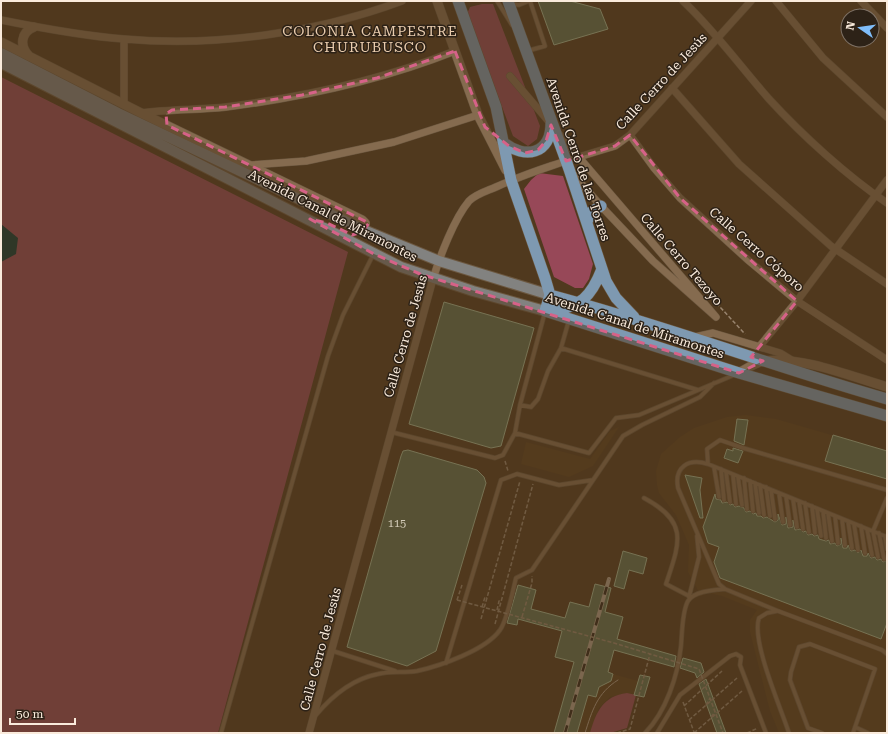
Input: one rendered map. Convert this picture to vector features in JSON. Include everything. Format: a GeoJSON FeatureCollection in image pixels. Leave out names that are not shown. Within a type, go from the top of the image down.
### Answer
{"type":"FeatureCollection","features":[{"type":"Feature","properties":{"kind":"main road"},"geometry":{"type":"LineString","coordinates":[[458,1],[496,107],[511,180],[550,295],[545,311],[567,308],[580,303],[594,288],[602,269]]}},
{"type":"Feature","properties":{"kind":"main road","name":"Avenida Cerro de las Torres"},"geometry":{"type":"LineString","coordinates":[[509,3],[587,222],[602,269],[611,291],[621,305],[636,319]]}},
{"type":"Feature","properties":{"kind":"main road","name":"Avenida Canal de Miramontes"},"geometry":{"type":"LineString","coordinates":[[1,53],[118,112],[364,230],[439,261],[550,295],[636,319],[815,378],[887,399]]}},
{"type":"Feature","properties":{"kind":"main road","name":"Avenida Canal de Miramontes"},"geometry":{"type":"LineString","coordinates":[[1,63],[310,219],[374,254],[433,278],[545,311],[739,373],[887,416]]}},
{"type":"Feature","properties":{"kind":"main road"},"geometry":{"type":"LineString","coordinates":[[503,142],[519,152],[532,152],[538,150],[549,136],[550,118]]}},
{"type":"Feature","properties":{"kind":"main road"},"geometry":{"type":"LineString","coordinates":[[587,222],[591,212],[601,206]]}},
{"type":"Feature","properties":{"kind":"main road"},"geometry":{"type":"LineString","coordinates":[[310,219],[327,223],[352,235],[358,234],[364,230]]}},
{"type":"Feature","properties":{"kind":"street"},"geometry":{"type":"LineString","coordinates":[[1,20],[124,39],[185,41],[271,34],[325,24],[373,12],[402,1]]}},
{"type":"Feature","properties":{"kind":"street"},"geometry":{"type":"LineString","coordinates":[[437,1],[478,115],[511,180]]}},
{"type":"Feature","properties":{"kind":"street"},"geometry":{"type":"LineString","coordinates":[[683,1],[718,38],[769,99],[796,126],[875,196],[887,204]]}},
{"type":"Feature","properties":{"kind":"street","name":"Calle Cerro de Jesús"},"geometry":{"type":"LineString","coordinates":[[309,733],[333,652],[433,278],[445,244],[469,201],[478,195],[511,180],[567,165],[615,146],[630,136],[751,1]]}},
{"type":"Feature","properties":{"kind":"street"},"geometry":{"type":"LineString","coordinates":[[776,1],[823,58],[887,117]]}},
{"type":"Feature","properties":{"kind":"street"},"geometry":{"type":"LineString","coordinates":[[861,1],[887,28]]}},
{"type":"Feature","properties":{"kind":"street"},"geometry":{"type":"LineString","coordinates":[[34,26],[25,33],[22,44],[27,54],[34,58]]}},
{"type":"Feature","properties":{"kind":"street"},"geometry":{"type":"LineString","coordinates":[[124,39],[124,104]]}},
{"type":"Feature","properties":{"kind":"street","name":"Avenida Canal de Miramontes"},"geometry":{"type":"LineString","coordinates":[[1,42],[141,113],[252,165],[362,220],[365,223],[364,230]]}},
{"type":"Feature","properties":{"kind":"street"},"geometry":{"type":"LineString","coordinates":[[141,113],[225,107],[302,95],[378,78],[455,51]]}},
{"type":"Feature","properties":{"kind":"street","name":"Calle Cerro Tezoyo"},"geometry":{"type":"LineString","coordinates":[[510,76],[716,317],[653,261],[601,206],[567,165]]}},
{"type":"Feature","properties":{"kind":"street"},"geometry":{"type":"LineString","coordinates":[[672,88],[739,164],[836,249],[887,284]]}},
{"type":"Feature","properties":{"kind":"street"},"geometry":{"type":"LineString","coordinates":[[167,125],[165,117],[166,114],[172,110]]}},
{"type":"Feature","properties":{"kind":"street"},"geometry":{"type":"LineString","coordinates":[[252,165],[306,161],[394,142],[478,115]]}},
{"type":"Feature","properties":{"kind":"street","name":"Calle Cerro Cóporo"},"geometry":{"type":"LineString","coordinates":[[630,136],[654,168],[680,198],[748,260],[797,301],[887,360]]}},
{"type":"Feature","properties":{"kind":"street"},"geometry":{"type":"LineString","coordinates":[[759,347],[797,301],[887,180]]}},
{"type":"Feature","properties":{"kind":"street","name":"Avenida Canal de Miramontes"},"geometry":{"type":"LineString","coordinates":[[691,337],[713,333],[780,353],[795,362],[815,378]]}},
{"type":"Feature","properties":{"kind":"street","name":"Avenida Canal de Miramontes"},"geometry":{"type":"LineString","coordinates":[[739,373],[763,361],[795,362],[819,367],[887,386]]}},
{"type":"Feature","properties":{"kind":"lane"},"geometry":{"type":"LineString","coordinates":[[497,1],[526,50],[545,46],[529,1],[519,5],[509,3]]}},
{"type":"Feature","properties":{"kind":"lane"},"geometry":{"type":"LineString","coordinates":[[221,733],[328,356],[343,315],[374,254]]}},
{"type":"Feature","properties":{"kind":"lane"},"geometry":{"type":"LineString","coordinates":[[391,432],[495,458],[503,455],[515,433],[520,405],[545,311]]}},
{"type":"Feature","properties":{"kind":"lane"},"geometry":{"type":"LineString","coordinates":[[520,405],[531,408],[538,399],[548,371],[561,348],[569,319]]}},
{"type":"Feature","properties":{"kind":"lane"},"geometry":{"type":"LineString","coordinates":[[561,348],[698,390]]}},
{"type":"Feature","properties":{"kind":"lane"},"geometry":{"type":"LineString","coordinates":[[515,433],[589,453],[616,418],[639,415],[739,373]]}},
{"type":"Feature","properties":{"kind":"lane"},"geometry":{"type":"LineString","coordinates":[[314,717],[330,698],[354,683],[378,673],[416,671],[446,663],[479,646],[501,629],[516,578],[532,570],[623,436],[642,425],[700,397],[714,383]]}},
{"type":"Feature","properties":{"kind":"lane"},"geometry":{"type":"LineString","coordinates":[[708,464],[707,449],[720,440],[742,448],[887,490]]}},
{"type":"Feature","properties":{"kind":"lane"},"geometry":{"type":"LineString","coordinates":[[887,549],[886,536],[708,464],[699,462],[692,463],[679,470],[676,477],[678,488],[714,576],[719,584],[725,589],[778,611],[882,650],[887,654]]}},
{"type":"Feature","properties":{"kind":"lane"},"geometry":{"type":"LineString","coordinates":[[714,467],[718,497]]}},
{"type":"Feature","properties":{"kind":"lane"},"geometry":{"type":"LineString","coordinates":[[721,469],[724,500]]}},
{"type":"Feature","properties":{"kind":"lane"},"geometry":{"type":"LineString","coordinates":[[726,472],[730,502]]}},
{"type":"Feature","properties":{"kind":"lane"},"geometry":{"type":"LineString","coordinates":[[446,663],[501,480],[517,474],[560,485],[593,480]]}},
{"type":"Feature","properties":{"kind":"lane"},"geometry":{"type":"LineString","coordinates":[[733,475],[736,504]]}},
{"type":"Feature","properties":{"kind":"lane"},"geometry":{"type":"LineString","coordinates":[[738,477],[742,505]]}},
{"type":"Feature","properties":{"kind":"lane"},"geometry":{"type":"LineString","coordinates":[[744,478],[747,509]]}},
{"type":"Feature","properties":{"kind":"lane"},"geometry":{"type":"LineString","coordinates":[[750,481],[753,511]]}},
{"type":"Feature","properties":{"kind":"lane"},"geometry":{"type":"LineString","coordinates":[[755,483],[758,513]]}},
{"type":"Feature","properties":{"kind":"lane"},"geometry":{"type":"LineString","coordinates":[[760,485],[764,514]]}},
{"type":"Feature","properties":{"kind":"lane"},"geometry":{"type":"LineString","coordinates":[[766,488],[770,516]]}},
{"type":"Feature","properties":{"kind":"lane"},"geometry":{"type":"LineString","coordinates":[[771,490],[775,519]]}},
{"type":"Feature","properties":{"kind":"lane"},"geometry":{"type":"LineString","coordinates":[[779,493],[783,522]]}},
{"type":"Feature","properties":{"kind":"lane"},"geometry":{"type":"LineString","coordinates":[[786,496],[790,525]]}},
{"type":"Feature","properties":{"kind":"lane"},"geometry":{"type":"LineString","coordinates":[[644,498],[659,506],[671,518],[674,524],[678,541],[677,552],[666,584],[689,596]]}},
{"type":"Feature","properties":{"kind":"lane"},"geometry":{"type":"LineString","coordinates":[[878,557],[873,531],[887,498]]}},
{"type":"Feature","properties":{"kind":"lane"},"geometry":{"type":"LineString","coordinates":[[793,499],[797,527]]}},
{"type":"Feature","properties":{"kind":"lane"},"geometry":{"type":"LineString","coordinates":[[799,501],[803,529]]}},
{"type":"Feature","properties":{"kind":"lane"},"geometry":{"type":"LineString","coordinates":[[805,503],[809,532]]}},
{"type":"Feature","properties":{"kind":"lane"},"geometry":{"type":"LineString","coordinates":[[812,506],[815,533]]}},
{"type":"Feature","properties":{"kind":"lane"},"geometry":{"type":"LineString","coordinates":[[817,508],[820,536]]}},
{"type":"Feature","properties":{"kind":"lane"},"geometry":{"type":"LineString","coordinates":[[823,511],[826,538]]}},
{"type":"Feature","properties":{"kind":"lane"},"geometry":{"type":"LineString","coordinates":[[828,513],[832,541]]}},
{"type":"Feature","properties":{"kind":"lane"},"geometry":{"type":"LineString","coordinates":[[834,516],[838,543]]}},
{"type":"Feature","properties":{"kind":"lane"},"geometry":{"type":"LineString","coordinates":[[842,519],[845,545]]}},
{"type":"Feature","properties":{"kind":"lane"},"geometry":{"type":"LineString","coordinates":[[848,521],[852,548]]}},
{"type":"Feature","properties":{"kind":"lane"},"geometry":{"type":"LineString","coordinates":[[854,524],[858,550]]}},
{"type":"Feature","properties":{"kind":"lane"},"geometry":{"type":"LineString","coordinates":[[861,526],[865,553]]}},
{"type":"Feature","properties":{"kind":"lane"},"geometry":{"type":"LineString","coordinates":[[867,529],[872,555]]}},
{"type":"Feature","properties":{"kind":"lane"},"geometry":{"type":"LineString","coordinates":[[645,733],[659,714],[668,695],[681,649],[684,618],[699,557],[696,531]]}},
{"type":"Feature","properties":{"kind":"lane"},"geometry":{"type":"LineString","coordinates":[[879,533],[884,560]]}},
{"type":"Feature","properties":{"kind":"lane"},"geometry":{"type":"LineString","coordinates":[[688,601],[695,596],[711,590],[725,589]]}},
{"type":"Feature","properties":{"kind":"lane"},"geometry":{"type":"LineString","coordinates":[[778,611],[767,613],[759,618],[757,634],[765,663],[790,733]]}},
{"type":"Feature","properties":{"kind":"lane"},"geometry":{"type":"LineString","coordinates":[[822,733],[808,728],[790,680],[799,647],[804,644],[810,644],[876,669],[853,733]]}},
{"type":"Feature","properties":{"kind":"lane"},"geometry":{"type":"LineString","coordinates":[[333,652],[398,672]]}},
{"type":"Feature","properties":{"kind":"lane"},"geometry":{"type":"LineString","coordinates":[[657,733],[680,695],[730,656],[736,654],[741,657],[740,665],[766,733]]}},
{"type":"Feature","properties":{"kind":"lane"},"geometry":{"type":"LineString","coordinates":[[855,727],[868,733]]}},
{"type":"Feature","properties":{"kind":"path"},"geometry":{"type":"LineString","coordinates":[[481,619],[521,475]]}},
{"type":"Feature","properties":{"kind":"path"},"geometry":{"type":"LineString","coordinates":[[495,624],[535,478]]}},
{"type":"Feature","properties":{"kind":"path"},"geometry":{"type":"LineString","coordinates":[[464,581],[458,600],[522,617],[699,669],[723,733]]}},
{"type":"Feature","properties":{"kind":"path"},"geometry":{"type":"LineString","coordinates":[[522,617],[532,583]]}},
{"type":"Feature","properties":{"kind":"path"},"geometry":{"type":"LineString","coordinates":[[482,607],[485,597],[487,598]]}},
{"type":"Feature","properties":{"kind":"path"},"geometry":{"type":"LineString","coordinates":[[497,610],[499,601],[501,602]]}},
{"type":"Feature","properties":{"kind":"path"},"geometry":{"type":"LineString","coordinates":[[617,733],[630,729],[650,654]]}},
{"type":"Feature","properties":{"kind":"path"},"geometry":{"type":"LineString","coordinates":[[698,692],[722,671]]}},
{"type":"Feature","properties":{"kind":"path"},"geometry":{"type":"LineString","coordinates":[[689,720],[737,678]]}},
{"type":"Feature","properties":{"kind":"path"},"geometry":{"type":"LineString","coordinates":[[684,706],[702,688]]}},
{"type":"Feature","properties":{"kind":"path"},"geometry":{"type":"LineString","coordinates":[[680,695],[694,733],[742,691]]}},
{"type":"Feature","properties":{"kind":"path"},"geometry":{"type":"LineString","coordinates":[[705,707],[710,698]]}},
{"type":"Feature","properties":{"kind":"path"},"geometry":{"type":"LineString","coordinates":[[708,722],[715,712]]}},
{"type":"Feature","properties":{"kind":"path"},"geometry":{"type":"LineString","coordinates":[[747,733],[758,728]]}},
{"type":"Feature","properties":{"kind":"highlighted area"},"geometry":{"type":"Polygon","coordinates":[[[455,51],[485,127],[509,146],[525,153],[538,150],[546,141],[551,125],[566,161],[615,146],[630,135],[680,198],[797,301],[751,357],[763,361],[739,373],[420,274],[374,254],[310,219],[327,223],[352,235],[362,232],[369,223],[167,125],[166,114],[172,110],[225,107],[302,95],[377,78],[455,51]]]}},
{"type":"Feature","properties":{"kind":"shaded area"},"geometry":{"type":"Polygon","coordinates":[[[482,4],[493,4],[540,126],[537,139],[528,146],[513,136],[467,14],[470,7],[482,4]]]}},
{"type":"Feature","properties":{"kind":"shaded area"},"geometry":{"type":"Polygon","coordinates":[[[1,77],[348,252],[218,733],[1,733],[1,77]]]}},
{"type":"Feature","properties":{"kind":"shaded area"},"geometry":{"type":"Polygon","coordinates":[[[539,173],[563,176],[593,264],[589,279],[583,288],[575,288],[554,277],[524,189],[539,173]]]}},
{"type":"Feature","properties":{"kind":"shaded area"},"geometry":{"type":"Polygon","coordinates":[[[746,415],[776,419],[887,451],[886,733],[779,733],[770,711],[750,632],[750,620],[757,610],[722,596],[709,593],[701,596],[688,572],[689,545],[676,515],[659,493],[657,485],[656,471],[661,454],[680,437],[694,428],[727,417],[746,415]]]}},
{"type":"Feature","properties":{"kind":"shaded area"},"geometry":{"type":"Polygon","coordinates":[[[619,427],[593,466],[569,477],[521,464],[526,442],[590,459],[610,431],[619,427]]]}},
{"type":"Feature","properties":{"kind":"shaded area"},"geometry":{"type":"Polygon","coordinates":[[[613,674],[638,681],[634,695],[627,693],[610,697],[599,708],[590,733],[577,733],[588,695],[596,697],[599,687],[611,681],[613,674]]]}},
{"type":"Feature","properties":{"kind":"shaded area"},"geometry":{"type":"Polygon","coordinates":[[[627,693],[636,695],[627,728],[610,733],[590,733],[598,712],[606,701],[627,693]]]}},
{"type":"Feature","properties":{"kind":"water"},"geometry":{"type":"Polygon","coordinates":[[[1,224],[18,238],[16,254],[1,262],[1,224]]]}},
{"type":"Feature","properties":{"kind":"building"},"geometry":{"type":"Polygon","coordinates":[[[538,1],[570,1],[600,9],[608,29],[554,45],[538,1]]]}},
{"type":"Feature","properties":{"kind":"building"},"geometry":{"type":"Polygon","coordinates":[[[444,302],[534,328],[501,446],[491,448],[409,424],[444,302]]]}},
{"type":"Feature","properties":{"kind":"building"},"geometry":{"type":"Polygon","coordinates":[[[737,419],[748,420],[744,445],[734,441],[737,419]]]}},
{"type":"Feature","properties":{"kind":"building"},"geometry":{"type":"Polygon","coordinates":[[[833,435],[887,451],[887,479],[825,461],[833,435]]]}},
{"type":"Feature","properties":{"kind":"building"},"geometry":{"type":"Polygon","coordinates":[[[733,448],[743,451],[738,463],[724,458],[727,449],[733,451],[733,448]]]}},
{"type":"Feature","properties":{"kind":"building"},"geometry":{"type":"Polygon","coordinates":[[[408,450],[477,470],[484,477],[486,483],[436,651],[407,666],[347,647],[401,456],[403,451],[408,450]]]}},
{"type":"Feature","properties":{"kind":"building"},"geometry":{"type":"Polygon","coordinates":[[[685,475],[702,478],[700,490],[703,518],[700,518],[685,475]]]}},
{"type":"Feature","properties":{"kind":"building"},"geometry":{"type":"Polygon","coordinates":[[[715,494],[716,499],[721,500],[722,503],[727,502],[730,505],[733,504],[735,507],[739,506],[744,508],[746,512],[750,511],[753,514],[756,513],[757,516],[761,516],[763,518],[767,517],[775,522],[778,520],[778,514],[782,525],[786,524],[786,517],[788,528],[793,527],[793,520],[795,530],[800,529],[803,532],[806,531],[808,535],[818,535],[819,539],[826,541],[829,540],[830,544],[835,543],[837,546],[841,544],[841,538],[843,548],[847,548],[848,545],[851,551],[855,550],[858,553],[861,550],[863,556],[867,556],[868,553],[871,558],[875,557],[877,560],[881,559],[883,562],[887,560],[887,623],[881,639],[720,578],[714,562],[719,547],[708,543],[703,527],[715,494]]]}},
{"type":"Feature","properties":{"kind":"building"},"geometry":{"type":"Polygon","coordinates":[[[623,551],[647,558],[643,574],[629,570],[624,589],[614,586],[623,551]]]}},
{"type":"Feature","properties":{"kind":"building"},"geometry":{"type":"Polygon","coordinates":[[[595,584],[611,588],[605,612],[623,617],[617,639],[676,656],[674,667],[614,650],[608,672],[613,674],[611,681],[599,687],[596,697],[588,695],[577,733],[554,733],[574,662],[555,657],[562,631],[518,619],[517,625],[507,623],[518,585],[536,590],[531,609],[565,618],[570,602],[589,607],[595,584]]]}},
{"type":"Feature","properties":{"kind":"building"},"geometry":{"type":"Polygon","coordinates":[[[683,658],[701,663],[704,672],[697,678],[695,673],[680,668],[683,658]]]}},
{"type":"Feature","properties":{"kind":"building"},"geometry":{"type":"Polygon","coordinates":[[[640,675],[650,677],[644,697],[634,695],[640,675]]]}},
{"type":"Feature","properties":{"kind":"building"},"geometry":{"type":"Polygon","coordinates":[[[706,679],[726,733],[717,733],[699,684],[706,679]]]}},
{"type":"Feature","properties":{"kind":"tram line"},"geometry":{"type":"LineString","coordinates":[[585,733],[596,703],[605,691],[618,680]]}},
{"type":"Feature","properties":{"kind":"railway"},"geometry":{"type":"LineString","coordinates":[[565,733],[609,579]]}},
{"type":"Feature","properties":{"kind":"district","name":"COLONIA CAMPESTRE CHURUBUSCO"},"geometry":{"type":"Point","coordinates":[370,40]}}]}
